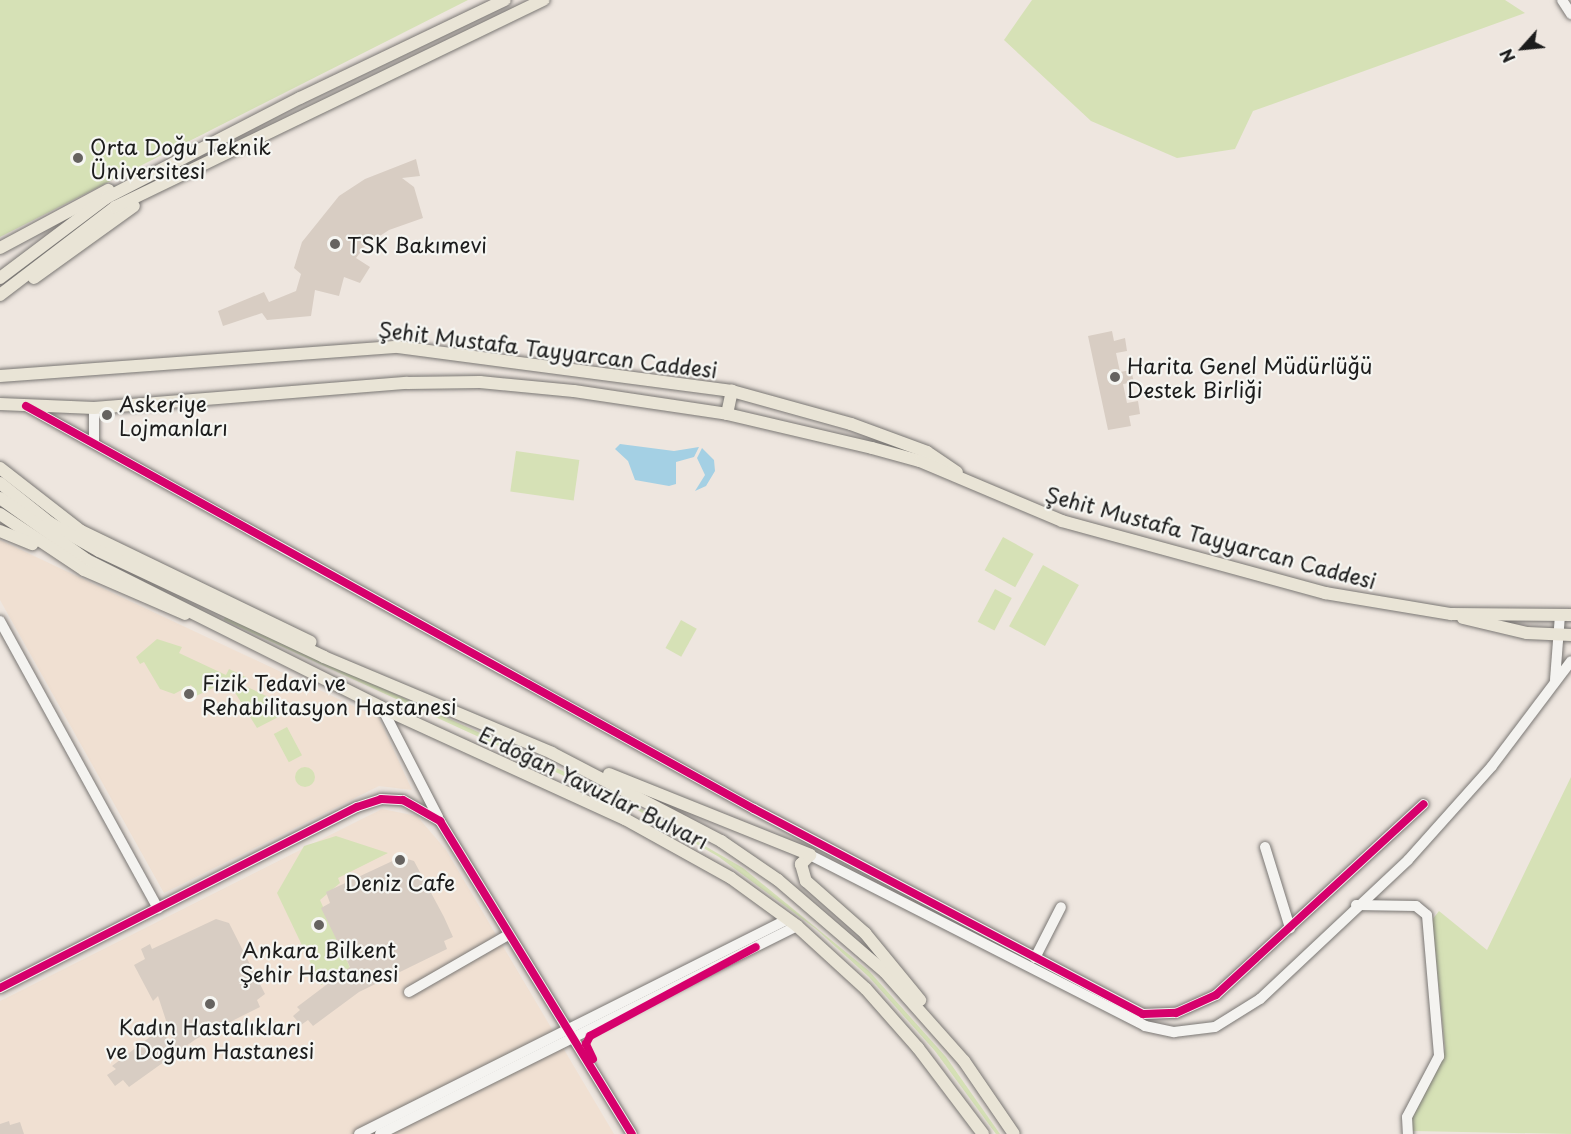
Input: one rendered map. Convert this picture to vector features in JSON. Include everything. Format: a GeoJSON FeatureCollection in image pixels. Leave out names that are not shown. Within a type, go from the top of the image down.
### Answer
{"type":"FeatureCollection","features":[{"type":"Feature","properties":{"kind":"main road"},"geometry":{"type":"LineString","coordinates":[[2,246],[78,204],[221,138],[505,0]]}},
{"type":"Feature","properties":{"kind":"main road"},"geometry":{"type":"LineString","coordinates":[[0,294],[94,219],[215,158],[447,51],[544,0]]}},
{"type":"Feature","properties":{"kind":"main road"},"geometry":{"type":"LineString","coordinates":[[0,278],[106,198],[221,138]]}},
{"type":"Feature","properties":{"kind":"main road"},"geometry":{"type":"LineString","coordinates":[[0,305],[108,221],[215,158]]}},
{"type":"Feature","properties":{"kind":"main road","name":"Şehit Mustafa Tayyarcan Caddesi"},"geometry":{"type":"LineString","coordinates":[[0,376],[381,347],[732,391],[841,421],[916,448],[941,459],[966,480]]}},
{"type":"Feature","properties":{"kind":"main road","name":"Şehit Mustafa Tayyarcan Caddesi"},"geometry":{"type":"LineString","coordinates":[[0,404],[94,408],[365,385],[480,382],[727,414],[872,448],[966,480],[1062,521],[1325,592],[1450,614],[1508,629],[1571,635]]}},
{"type":"Feature","properties":{"kind":"main road"},"geometry":{"type":"LineString","coordinates":[[727,414],[732,391]]}},
{"type":"Feature","properties":{"kind":"main road"},"geometry":{"type":"LineString","coordinates":[[0,413],[20,405]]}},
{"type":"Feature","properties":{"kind":"main road","name":"Erdoğan Yavuzlar Bulvarı"},"geometry":{"type":"LineString","coordinates":[[0,468],[81,531],[261,616],[386,682]]}},
{"type":"Feature","properties":{"kind":"main road","name":"Erdoğan Yavuzlar Bulvarı"},"geometry":{"type":"LineString","coordinates":[[0,483],[70,536],[233,614],[552,753],[679,816],[778,880],[885,972],[964,1061],[1014,1134]]}},
{"type":"Feature","properties":{"kind":"main road","name":"Erdoğan Yavuzlar Bulvarı"},"geometry":{"type":"LineString","coordinates":[[0,498],[87,560],[277,653],[382,708],[657,835],[731,878],[792,922],[880,1005],[981,1132]]}},
{"type":"Feature","properties":{"kind":"main road","name":"Erdoğan Yavuzlar Bulvarı"},"geometry":{"type":"LineString","coordinates":[[0,514],[55,554],[277,653]]}},
{"type":"Feature","properties":{"kind":"main road"},"geometry":{"type":"LineString","coordinates":[[0,531],[55,554]]}},
{"type":"Feature","properties":{"kind":"main road","name":"Şehit Mustafa Tayyarcan Caddesi"},"geometry":{"type":"LineString","coordinates":[[1450,614],[1565,615]]}},
{"type":"Feature","properties":{"kind":"main road"},"geometry":{"type":"LineString","coordinates":[[552,753],[664,794],[810,855],[801,864],[806,881],[890,961],[964,1061]]}},
{"type":"Feature","properties":{"kind":"street"},"geometry":{"type":"LineString","coordinates":[[1562,0],[1571,14]]}},
{"type":"Feature","properties":{"kind":"street"},"geometry":{"type":"LineString","coordinates":[[20,405],[94,442],[744,804],[1143,1014],[1176,1013],[1216,995],[1424,804]]}},
{"type":"Feature","properties":{"kind":"street"},"geometry":{"type":"LineString","coordinates":[[94,408],[94,442]]}},
{"type":"Feature","properties":{"kind":"street"},"geometry":{"type":"LineString","coordinates":[[1553,686],[1560,657],[1556,635],[1565,615]]}},
{"type":"Feature","properties":{"kind":"street"},"geometry":{"type":"LineString","coordinates":[[0,621],[158,909]]}},
{"type":"Feature","properties":{"kind":"street"},"geometry":{"type":"LineString","coordinates":[[810,855],[1145,1026],[1174,1032],[1215,1027],[1260,999],[1451,815],[1571,661]]}},
{"type":"Feature","properties":{"kind":"street"},"geometry":{"type":"LineString","coordinates":[[382,708],[440,821],[632,1134]]}},
{"type":"Feature","properties":{"kind":"street"},"geometry":{"type":"LineString","coordinates":[[0,988],[381,799],[411,803],[440,821]]}},
{"type":"Feature","properties":{"kind":"street"},"geometry":{"type":"LineString","coordinates":[[1265,847],[1290,928]]}},
{"type":"Feature","properties":{"kind":"street"},"geometry":{"type":"LineString","coordinates":[[1356,905],[1416,906],[1427,915],[1439,1056],[1407,1117],[1408,1134]]}},
{"type":"Feature","properties":{"kind":"street"},"geometry":{"type":"LineString","coordinates":[[1035,958],[1061,907]]}},
{"type":"Feature","properties":{"kind":"street"},"geometry":{"type":"LineString","coordinates":[[380,1134],[792,922]]}},
{"type":"Feature","properties":{"kind":"street"},"geometry":{"type":"LineString","coordinates":[[409,992],[508,935]]}},
{"type":"Feature","properties":{"kind":"street"},"geometry":{"type":"LineString","coordinates":[[360,1134],[570,1035]]}},
{"type":"Feature","properties":{"kind":"shaded area","name":"Fizik Tedavi ve Rehabilitasyon Hastanesi"},"geometry":{"type":"Polygon","coordinates":[[[0,540],[379,718],[412,790],[379,786],[164,893],[0,600],[0,540]]]}},
{"type":"Feature","properties":{"kind":"shaded area","name":"Ankara Bilkent Şehir Hastanesi"},"geometry":{"type":"Polygon","coordinates":[[[382,809],[417,816],[446,850],[614,1134],[0,1134],[0,1001],[382,809]]]}},
{"type":"Feature","properties":{"kind":"green space","name":"Orta Doğu Teknik Üniversitesi"},"geometry":{"type":"Polygon","coordinates":[[[0,0],[468,0],[0,237],[0,0]]]}},
{"type":"Feature","properties":{"kind":"green space"},"geometry":{"type":"Polygon","coordinates":[[[1032,0],[1505,0],[1525,13],[1253,111],[1235,149],[1177,158],[1091,121],[1004,40],[1032,0]]]}},
{"type":"Feature","properties":{"kind":"green space"},"geometry":{"type":"Polygon","coordinates":[[[516,451],[579,460],[574,501],[510,492],[516,451]]]}},
{"type":"Feature","properties":{"kind":"green space"},"geometry":{"type":"Polygon","coordinates":[[[1003,537],[1034,554],[1015,587],[985,570],[1003,537]]]}},
{"type":"Feature","properties":{"kind":"green space"},"geometry":{"type":"Polygon","coordinates":[[[1043,565],[1079,585],[1045,646],[1009,626],[1043,565]]]}},
{"type":"Feature","properties":{"kind":"green space"},"geometry":{"type":"Polygon","coordinates":[[[995,589],[1012,598],[994,631],[978,622],[995,589]]]}},
{"type":"Feature","properties":{"kind":"green space"},"geometry":{"type":"Polygon","coordinates":[[[225,616],[624,799],[743,868],[869,971],[946,1057],[1000,1134],[996,1134],[935,1051],[869,977],[816,929],[719,857],[634,808],[224,620],[225,616]]]}},
{"type":"Feature","properties":{"kind":"green space"},"geometry":{"type":"Polygon","coordinates":[[[681,620],[697,629],[681,657],[665,648],[681,620]]]}},
{"type":"Feature","properties":{"kind":"green space"},"geometry":{"type":"Polygon","coordinates":[[[157,639],[182,647],[179,653],[226,675],[229,669],[246,677],[243,685],[294,709],[257,728],[228,681],[196,696],[191,685],[174,694],[160,689],[144,662],[140,664],[136,657],[157,639]]]}},
{"type":"Feature","properties":{"kind":"green space"},"geometry":{"type":"Polygon","coordinates":[[[287,727],[302,755],[289,762],[274,734],[287,727]]]}},
{"type":"Feature","properties":{"kind":"green space"},"geometry":{"type":"Polygon","coordinates":[[[305,767],[312,770],[315,777],[312,784],[305,787],[298,784],[295,777],[298,770],[305,767]]]}},
{"type":"Feature","properties":{"kind":"green space"},"geometry":{"type":"Polygon","coordinates":[[[1571,777],[1571,1134],[1412,1131],[1409,1119],[1445,1049],[1432,920],[1439,911],[1487,950],[1571,777]]]}},
{"type":"Feature","properties":{"kind":"green space"},"geometry":{"type":"Polygon","coordinates":[[[336,836],[388,853],[338,878],[340,883],[320,900],[350,968],[321,985],[277,893],[304,846],[336,836]]]}},
{"type":"Feature","properties":{"kind":"water"},"geometry":{"type":"Polygon","coordinates":[[[620,444],[674,451],[699,447],[694,457],[676,462],[676,484],[669,486],[635,480],[628,461],[615,449],[620,444]]]}},
{"type":"Feature","properties":{"kind":"water"},"geometry":{"type":"Polygon","coordinates":[[[702,448],[714,460],[715,471],[706,486],[695,491],[705,475],[697,458],[702,448]]]}},
{"type":"Feature","properties":{"kind":"building","name":"TSK Bakımevi"},"geometry":{"type":"Polygon","coordinates":[[[416,159],[420,176],[402,178],[414,187],[423,218],[389,230],[366,245],[356,258],[370,267],[360,283],[344,277],[339,296],[315,290],[311,316],[267,320],[262,313],[223,326],[218,311],[264,292],[269,302],[296,291],[301,274],[294,268],[302,242],[339,196],[365,179],[416,159]]]}},
{"type":"Feature","properties":{"kind":"building","name":"Harita Genel Müdürlüğü Destek Birliği"},"geometry":{"type":"Polygon","coordinates":[[[1112,331],[1114,341],[1125,338],[1127,351],[1116,353],[1120,372],[1131,370],[1134,382],[1123,384],[1127,403],[1138,401],[1140,414],[1129,416],[1131,426],[1108,430],[1088,336],[1112,331]]]}},
{"type":"Feature","properties":{"kind":"building"},"geometry":{"type":"Polygon","coordinates":[[[401,857],[414,861],[444,917],[453,937],[444,941],[447,949],[359,992],[313,1026],[308,1020],[301,1025],[293,1016],[300,1010],[297,1007],[350,967],[321,908],[330,903],[326,892],[401,857]]]}},
{"type":"Feature","properties":{"kind":"building","name":"Kadın Hastalıkları ve Doğum Hastanesi"},"geometry":{"type":"Polygon","coordinates":[[[216,919],[229,923],[265,994],[257,1000],[260,1007],[196,1039],[129,1087],[123,1080],[115,1086],[107,1075],[116,1069],[112,1066],[159,1030],[174,1045],[158,996],[153,1001],[134,965],[145,959],[141,949],[150,944],[152,949],[216,919]]]}},
{"type":"Feature","properties":{"kind":"building"},"geometry":{"type":"Polygon","coordinates":[[[9,1121],[10,1125],[20,1122],[24,1134],[0,1134],[0,1124],[9,1121]]]}},
{"type":"Feature","properties":{"kind":"cycle path"},"geometry":{"type":"LineString","coordinates":[[26,406],[754,809],[1143,1014],[1176,1013],[1216,995],[1424,804]]}},
{"type":"Feature","properties":{"kind":"cycle path"},"geometry":{"type":"LineString","coordinates":[[0,988],[357,807],[381,799],[403,800],[440,821],[632,1134]]}},
{"type":"Feature","properties":{"kind":"cycle path"},"geometry":{"type":"LineString","coordinates":[[593,1059],[586,1044],[590,1036],[756,947]]}},
{"type":"Feature","properties":{"kind":"place","name":"Orta Doğu Teknik Üniversitesi"},"geometry":{"type":"Point","coordinates":[78,158]}},
{"type":"Feature","properties":{"kind":"place","name":"TSK Bakımevi"},"geometry":{"type":"Point","coordinates":[335,244]}},
{"type":"Feature","properties":{"kind":"place","name":"Harita Genel Müdürlüğü Destek Birliği"},"geometry":{"type":"Point","coordinates":[1115,377]}},
{"type":"Feature","properties":{"kind":"place","name":"Askeriye Lojmanları"},"geometry":{"type":"Point","coordinates":[107,415]}},
{"type":"Feature","properties":{"kind":"place","name":"Fizik Tedavi ve Rehabilitasyon Hastanesi"},"geometry":{"type":"Point","coordinates":[189,694]}},
{"type":"Feature","properties":{"kind":"place","name":"Deniz Cafe"},"geometry":{"type":"Point","coordinates":[400,860]}},
{"type":"Feature","properties":{"kind":"place","name":"Ankara Bilkent Şehir Hastanesi"},"geometry":{"type":"Point","coordinates":[319,925]}},
{"type":"Feature","properties":{"kind":"place","name":"Kadın Hastalıkları ve Doğum Hastanesi"},"geometry":{"type":"Point","coordinates":[210,1004]}}]}
